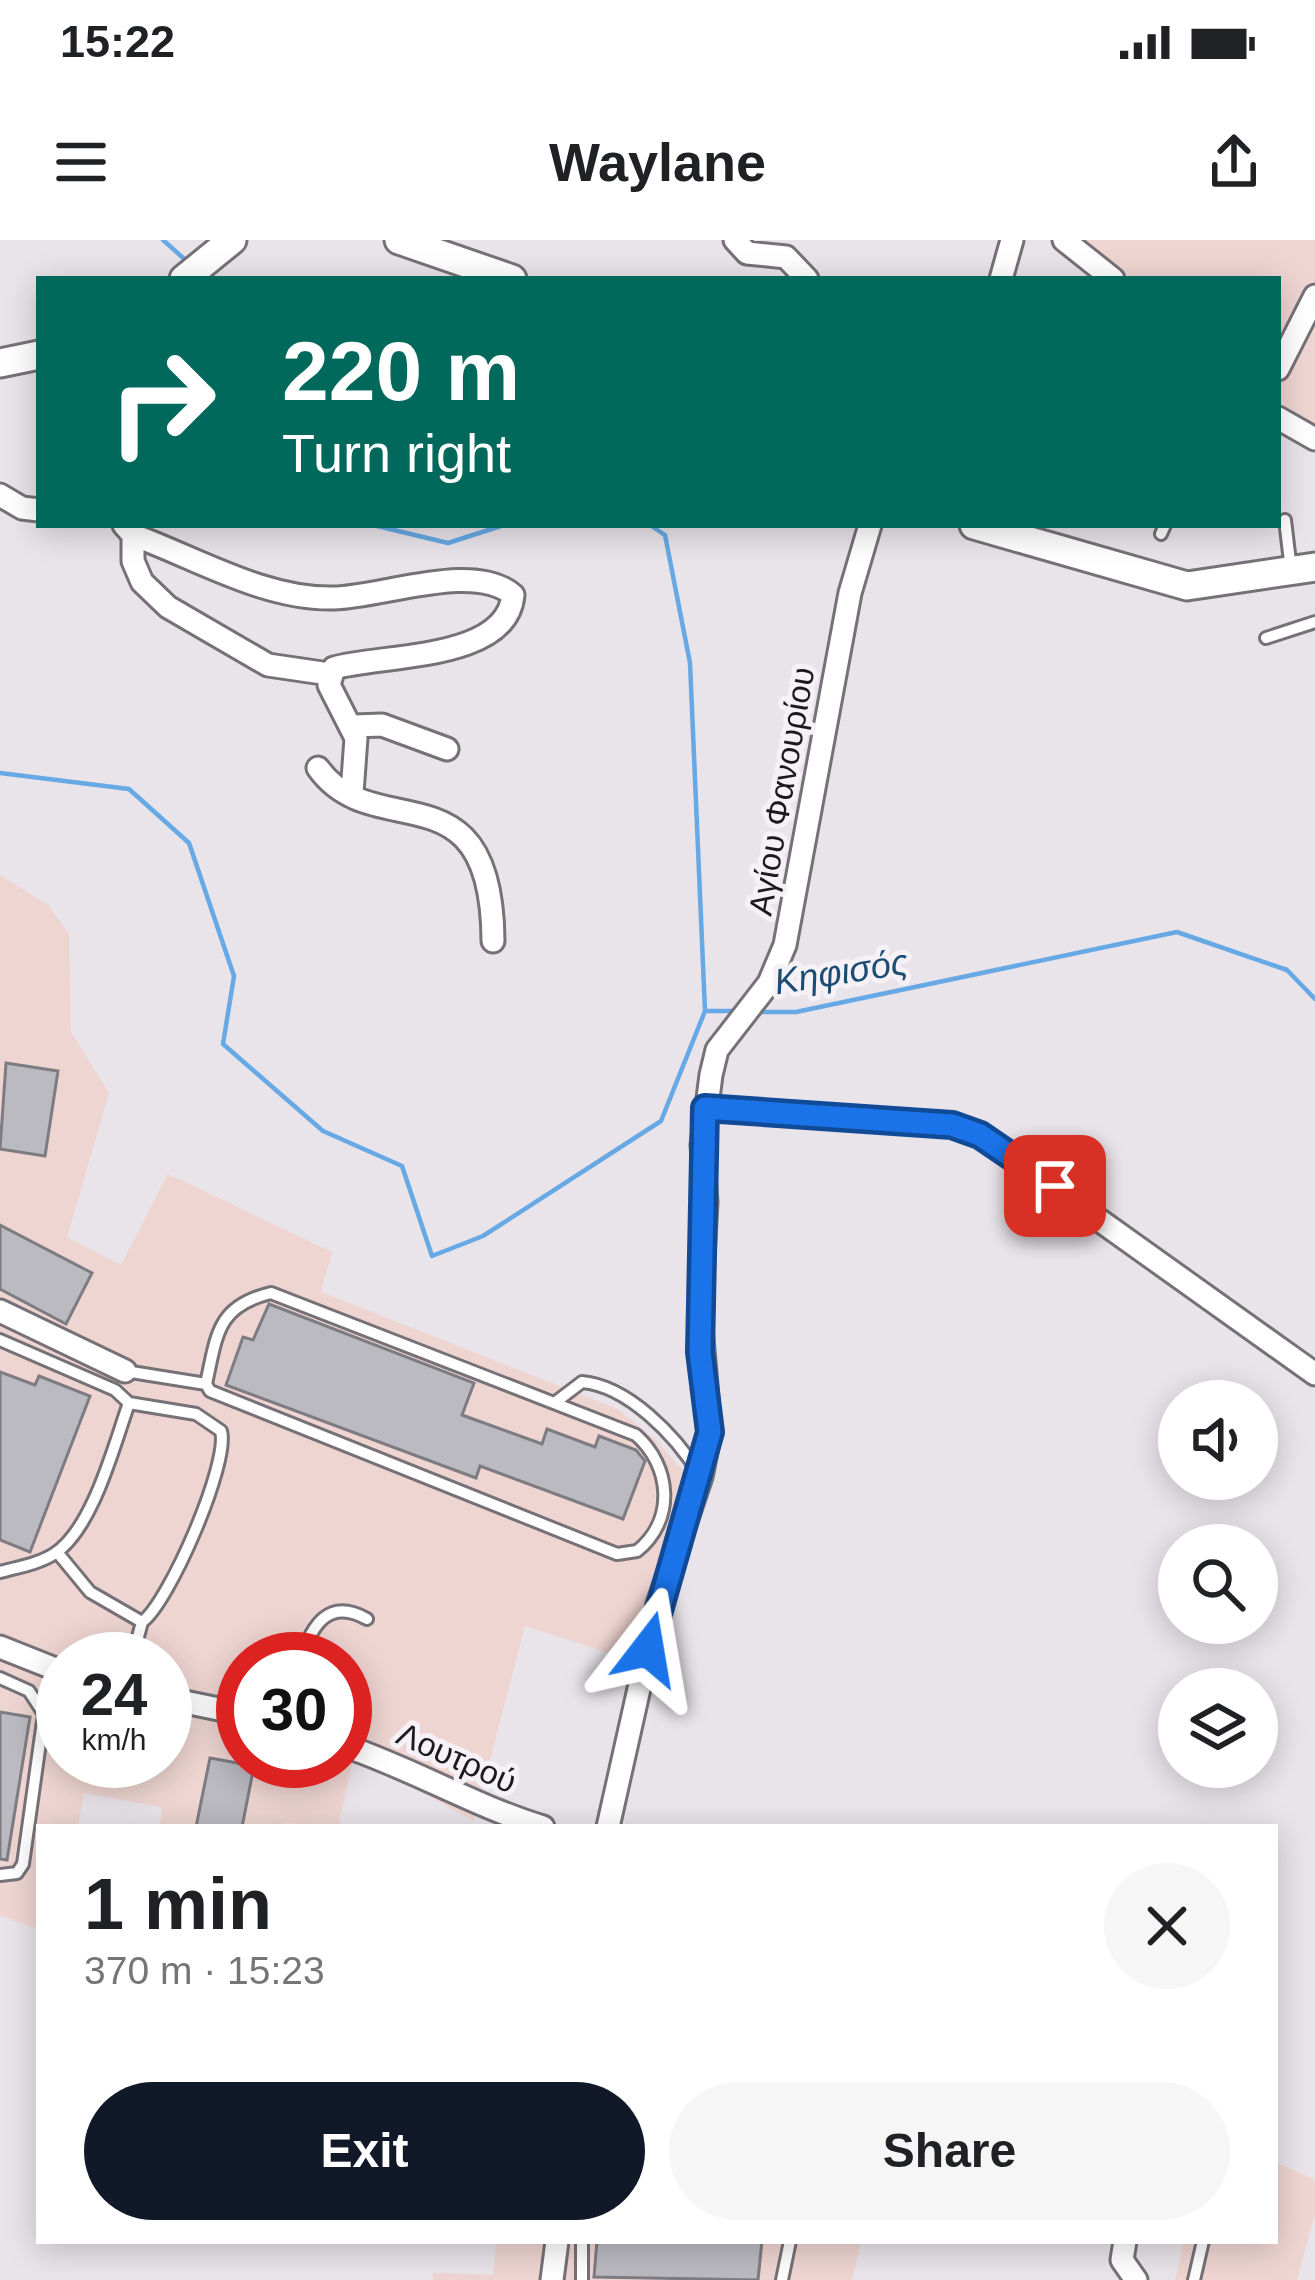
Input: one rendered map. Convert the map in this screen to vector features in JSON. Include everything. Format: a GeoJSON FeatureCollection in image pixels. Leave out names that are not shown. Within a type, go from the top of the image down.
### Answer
{"type":"FeatureCollection","features":[{"type":"Feature","properties":{"kind":"main road"},"geometry":{"type":"LineString","coordinates":[[399,240],[503,276]]}},
{"type":"Feature","properties":{"kind":"main road"},"geometry":{"type":"LineString","coordinates":[[188,276],[225,245]]}},
{"type":"Feature","properties":{"kind":"main road"},"geometry":{"type":"LineString","coordinates":[[0,363],[36,356]]}},
{"type":"Feature","properties":{"kind":"main road"},"geometry":{"type":"LineString","coordinates":[[984,528],[1186,586],[1303,570]]}},
{"type":"Feature","properties":{"kind":"street"},"geometry":{"type":"LineString","coordinates":[[735,240],[747,253],[786,257],[804,276]]}},
{"type":"Feature","properties":{"kind":"street"},"geometry":{"type":"LineString","coordinates":[[1001,276],[1012,240]]}},
{"type":"Feature","properties":{"kind":"street"},"geometry":{"type":"LineString","coordinates":[[1064,240],[1109,276]]}},
{"type":"Feature","properties":{"kind":"street"},"geometry":{"type":"LineString","coordinates":[[1281,363],[1315,296]]}},
{"type":"Feature","properties":{"kind":"street"},"geometry":{"type":"LineString","coordinates":[[1281,420],[1315,439]]}},
{"type":"Feature","properties":{"kind":"street"},"geometry":{"type":"LineString","coordinates":[[0,495],[22,508],[36,510]]}},
{"type":"Feature","properties":{"kind":"street","name":"Αγίου Φανουρίου"},"geometry":{"type":"LineString","coordinates":[[609,1824],[658,1604],[701,1477],[710,1432],[700,1352],[705,1108],[717,1050],[769,983],[795,908],[850,592],[869,528]]}},
{"type":"Feature","properties":{"kind":"street"},"geometry":{"type":"LineString","coordinates":[[129,530],[295,596],[333,598],[462,581],[503,586],[513,595],[509,610],[478,639],[426,655],[340,666],[329,674],[268,665],[168,607],[142,582],[133,561],[129,530]]}},
{"type":"Feature","properties":{"kind":"street"},"geometry":{"type":"LineString","coordinates":[[329,674],[332,694],[354,726],[358,761],[352,793]]}},
{"type":"Feature","properties":{"kind":"street"},"geometry":{"type":"LineString","coordinates":[[354,726],[382,725],[447,749]]}},
{"type":"Feature","properties":{"kind":"street"},"geometry":{"type":"LineString","coordinates":[[319,768],[339,790],[434,816],[470,844],[480,858],[494,941]]}},
{"type":"Feature","properties":{"kind":"street"},"geometry":{"type":"LineString","coordinates":[[705,1108],[952,1125],[980,1135],[1315,1374]]}},
{"type":"Feature","properties":{"kind":"street"},"geometry":{"type":"LineString","coordinates":[[1,1316],[125,1372]]}},
{"type":"Feature","properties":{"kind":"street"},"geometry":{"type":"LineString","coordinates":[[0,1647],[36,1661]]}},
{"type":"Feature","properties":{"kind":"street","name":"Λουτρού"},"geometry":{"type":"LineString","coordinates":[[372,1755],[488,1810],[533,1824]]}},
{"type":"Feature","properties":{"kind":"street"},"geometry":{"type":"LineString","coordinates":[[552,2280],[557,2244]]}},
{"type":"Feature","properties":{"kind":"street"},"geometry":{"type":"LineString","coordinates":[[1125,2244],[1122,2260],[1136,2280]]}},
{"type":"Feature","properties":{"kind":"lane"},"geometry":{"type":"LineString","coordinates":[[1285,520],[1303,570]]}},
{"type":"Feature","properties":{"kind":"lane"},"geometry":{"type":"LineString","coordinates":[[1266,638],[1315,622]]}},
{"type":"Feature","properties":{"kind":"lane"},"geometry":{"type":"LineString","coordinates":[[271,1293],[636,1435],[655,1452],[662,1470],[664,1504],[658,1526],[637,1551],[617,1554],[210,1391],[206,1384],[222,1321],[242,1300],[271,1293]]}},
{"type":"Feature","properties":{"kind":"lane"},"geometry":{"type":"LineString","coordinates":[[0,1340],[115,1390],[129,1403],[166,1405],[196,1414],[221,1431],[220,1471],[169,1587],[139,1632]]}},
{"type":"Feature","properties":{"kind":"lane"},"geometry":{"type":"LineString","coordinates":[[125,1372],[206,1384]]}},
{"type":"Feature","properties":{"kind":"lane"},"geometry":{"type":"LineString","coordinates":[[557,1401],[582,1382],[610,1388],[688,1455],[701,1477]]}},
{"type":"Feature","properties":{"kind":"lane"},"geometry":{"type":"LineString","coordinates":[[0,1571],[58,1552],[96,1493],[129,1403]]}},
{"type":"Feature","properties":{"kind":"lane"},"geometry":{"type":"LineString","coordinates":[[58,1552],[90,1592],[142,1622]]}},
{"type":"Feature","properties":{"kind":"lane"},"geometry":{"type":"LineString","coordinates":[[310,1632],[324,1615],[338,1610],[367,1619]]}},
{"type":"Feature","properties":{"kind":"lane"},"geometry":{"type":"LineString","coordinates":[[0,1678],[28,1691],[44,1714],[23,1864],[16,1873],[0,1875]]}},
{"type":"Feature","properties":{"kind":"lane"},"geometry":{"type":"LineString","coordinates":[[582,2280],[583,2244]]}},
{"type":"Feature","properties":{"kind":"lane"},"geometry":{"type":"LineString","coordinates":[[782,2280],[789,2244]]}},
{"type":"Feature","properties":{"kind":"lane"},"geometry":{"type":"LineString","coordinates":[[1194,2280],[1202,2244]]}},
{"type":"Feature","properties":{"kind":"shaded area"},"geometry":{"type":"Polygon","coordinates":[[[1085,240],[1315,240],[1315,424],[1281,404],[1281,276],[1128,276],[1085,240]]]}},
{"type":"Feature","properties":{"kind":"shaded area"},"geometry":{"type":"Polygon","coordinates":[[[0,875],[48,905],[69,934],[71,1032],[109,1093],[67,1237],[121,1265],[168,1174],[332,1252],[321,1292],[618,1409],[656,1440],[703,1494],[649,1666],[525,1626],[474,1821],[372,1765],[372,1632],[216,1632],[216,1788],[347,1788],[339,1824],[160,1824],[162,1807],[84,1793],[79,1824],[36,1824],[36,1928],[0,1916],[0,875]]]}},
{"type":"Feature","properties":{"kind":"shaded area"},"geometry":{"type":"Polygon","coordinates":[[[1278,2163],[1315,2180],[1315,2214],[1297,2280],[1175,2280],[1183,2244],[1278,2244],[1278,2163]]]}},
{"type":"Feature","properties":{"kind":"shaded area"},"geometry":{"type":"Polygon","coordinates":[[[496,2244],[860,2244],[852,2280],[433,2280],[433,2273],[493,2275],[496,2244]]]}},
{"type":"Feature","properties":{"kind":"building"},"geometry":{"type":"Polygon","coordinates":[[[6,1063],[58,1071],[45,1156],[0,1149],[6,1063]]]}},
{"type":"Feature","properties":{"kind":"building"},"geometry":{"type":"Polygon","coordinates":[[[0,1225],[92,1273],[66,1324],[0,1289],[0,1225]]]}},
{"type":"Feature","properties":{"kind":"building"},"geometry":{"type":"Polygon","coordinates":[[[269,1304],[474,1383],[462,1415],[542,1444],[547,1429],[595,1447],[599,1436],[636,1450],[645,1461],[623,1519],[480,1466],[476,1478],[226,1385],[243,1337],[253,1340],[269,1304]]]}},
{"type":"Feature","properties":{"kind":"building"},"geometry":{"type":"Polygon","coordinates":[[[0,1372],[35,1385],[39,1376],[90,1396],[30,1552],[0,1540],[0,1372]]]}},
{"type":"Feature","properties":{"kind":"building"},"geometry":{"type":"Polygon","coordinates":[[[0,1712],[30,1717],[7,1860],[0,1859],[0,1712]]]}},
{"type":"Feature","properties":{"kind":"building"},"geometry":{"type":"Polygon","coordinates":[[[210,1758],[216,1759],[216,1788],[250,1788],[243,1824],[197,1824],[210,1758]]]}},
{"type":"Feature","properties":{"kind":"building"},"geometry":{"type":"Polygon","coordinates":[[[597,2244],[762,2244],[758,2280],[594,2277],[597,2244]]]}},
{"type":"Feature","properties":{"kind":"waterway","name":"Κηφισός"},"geometry":{"type":"LineString","coordinates":[[163,240],[190,264]]}},
{"type":"Feature","properties":{"kind":"waterway","name":"Κηφισός"},"geometry":{"type":"LineString","coordinates":[[386,528],[448,543],[495,528]]}},
{"type":"Feature","properties":{"kind":"waterway","name":"Κηφισός"},"geometry":{"type":"LineString","coordinates":[[654,528],[665,535],[690,663],[705,1011],[736,1011]]}},
{"type":"Feature","properties":{"kind":"waterway"},"geometry":{"type":"LineString","coordinates":[[0,773],[129,789],[189,843],[234,976],[223,1044],[323,1131],[402,1166],[432,1256],[483,1236],[661,1121],[705,1011]]}},
{"type":"Feature","properties":{"kind":"waterway","name":"Κηφισός"},"geometry":{"type":"LineString","coordinates":[[760,1012],[796,1012],[1177,932],[1287,970],[1315,999]]}},
{"type":"Feature","properties":{"kind":"route"},"geometry":{"type":"LineString","coordinates":[[648,1649],[658,1604],[701,1477],[710,1432],[708,1386],[700,1352],[705,1108],[952,1125],[980,1135],[1055,1186]]}}]}
